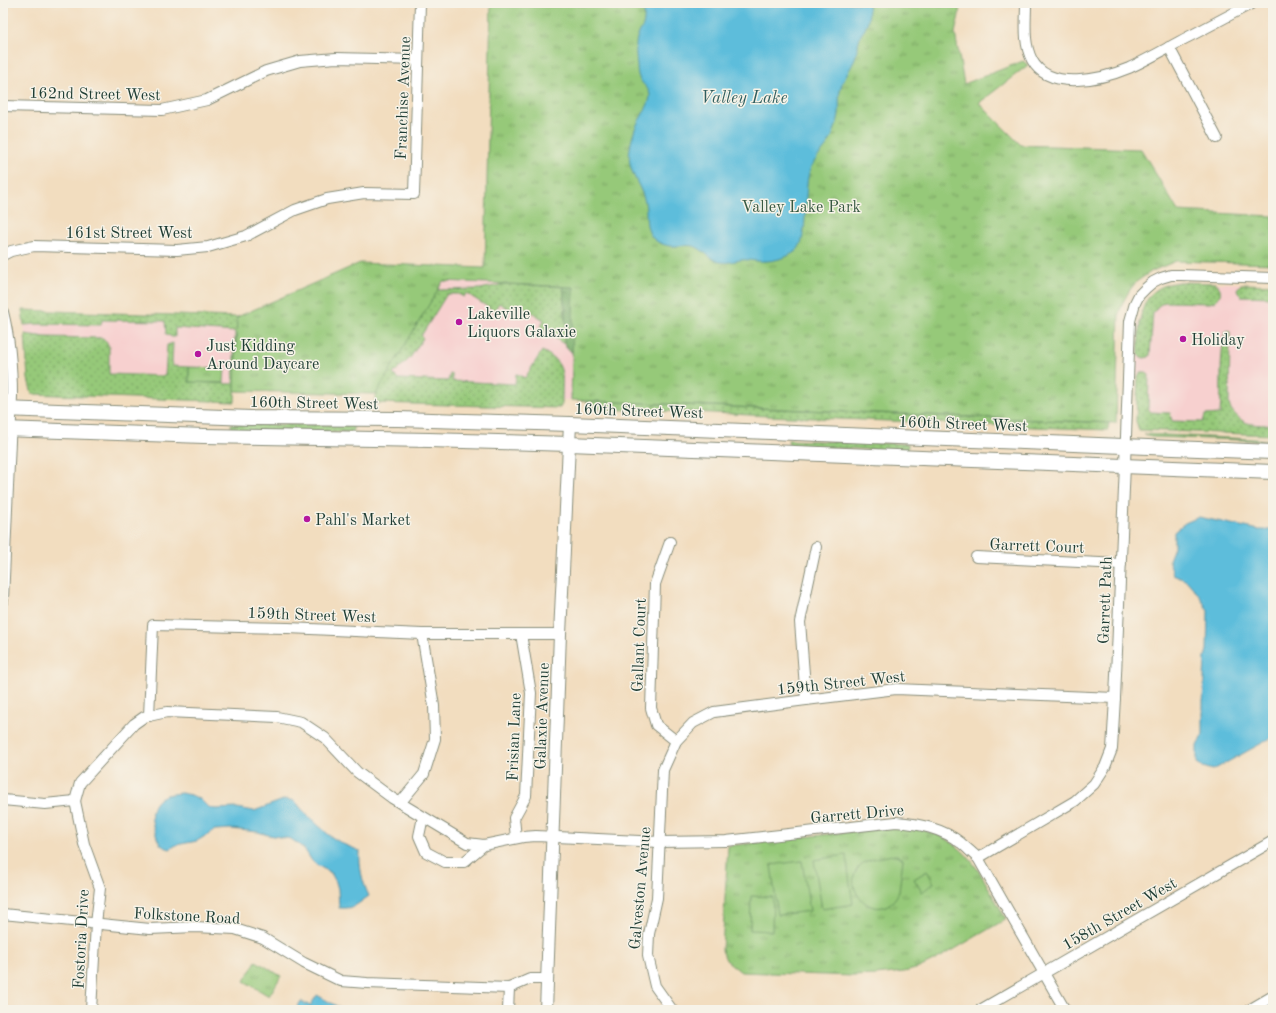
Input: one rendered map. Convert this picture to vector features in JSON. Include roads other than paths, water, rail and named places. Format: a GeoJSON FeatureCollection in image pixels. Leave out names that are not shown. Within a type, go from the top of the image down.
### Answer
{"type":"FeatureCollection","features":[{"type":"Feature","properties":{"kind":"main road","name":"160th Street West"},"geometry":{"type":"LineString","coordinates":[[7,410],[251,418],[398,419],[570,424],[1273,452]]}},
{"type":"Feature","properties":{"kind":"main road"},"geometry":{"type":"LineString","coordinates":[[7,430],[196,436],[569,444],[1273,472]]}},
{"type":"Feature","properties":{"kind":"street","name":"Franchise Avenue"},"geometry":{"type":"LineString","coordinates":[[414,194],[420,3]]}},
{"type":"Feature","properties":{"kind":"street"},"geometry":{"type":"LineString","coordinates":[[1026,3],[1026,38],[1032,60],[1040,70],[1061,80],[1077,80],[1098,77],[1128,68],[1253,3]]}},
{"type":"Feature","properties":{"kind":"street"},"geometry":{"type":"LineString","coordinates":[[1169,47],[1217,138]]}},
{"type":"Feature","properties":{"kind":"street","name":"162nd Street West"},"geometry":{"type":"LineString","coordinates":[[3,106],[162,110],[207,100],[266,71],[300,61],[336,58],[418,60]]}},
{"type":"Feature","properties":{"kind":"street","name":"161st Street West"},"geometry":{"type":"LineString","coordinates":[[3,255],[11,251],[34,246],[177,250],[208,247],[246,236],[295,210],[327,199],[364,193],[414,194]]}},
{"type":"Feature","properties":{"kind":"street","name":"Garrett Path"},"geometry":{"type":"LineString","coordinates":[[978,858],[1075,801],[1094,784],[1105,767],[1112,749],[1116,698],[1126,465],[1130,321],[1134,303],[1139,295],[1153,282],[1161,278],[1175,275],[1273,278]]}},
{"type":"Feature","properties":{"kind":"street"},"geometry":{"type":"LineString","coordinates":[[3,312],[8,332],[12,366],[7,410],[3,600]]}},
{"type":"Feature","properties":{"kind":"street","name":"Galaxie Avenue"},"geometry":{"type":"LineString","coordinates":[[546,1010],[560,634],[570,424]]}},
{"type":"Feature","properties":{"kind":"street","name":"Gallant Court"},"geometry":{"type":"LineString","coordinates":[[670,542],[655,584],[651,708],[656,725],[676,741]]}},
{"type":"Feature","properties":{"kind":"street"},"geometry":{"type":"LineString","coordinates":[[806,700],[800,622],[816,547]]}},
{"type":"Feature","properties":{"kind":"street","name":"Garrett Court"},"geometry":{"type":"LineString","coordinates":[[976,558],[1121,564]]}},
{"type":"Feature","properties":{"kind":"street","name":"159th Street West"},"geometry":{"type":"LineString","coordinates":[[149,716],[153,625],[288,628],[422,634],[560,634]]}},
{"type":"Feature","properties":{"kind":"street"},"geometry":{"type":"LineString","coordinates":[[400,803],[424,774],[435,739],[434,706],[422,634]]}},
{"type":"Feature","properties":{"kind":"street","name":"Frisian Lane"},"geometry":{"type":"LineString","coordinates":[[516,838],[514,818],[526,796],[531,694],[521,634]]}},
{"type":"Feature","properties":{"kind":"street","name":"159th Street West"},"geometry":{"type":"LineString","coordinates":[[676,741],[693,723],[714,712],[896,689],[1116,698]]}},
{"type":"Feature","properties":{"kind":"street"},"geometry":{"type":"LineString","coordinates":[[3,800],[45,804],[75,801],[80,782],[134,724],[144,717],[168,712],[277,717],[301,722],[325,738],[357,772],[400,803],[467,843],[484,845],[516,838],[536,836],[553,837]]}},
{"type":"Feature","properties":{"kind":"street","name":"Galveston Avenue"},"geometry":{"type":"LineString","coordinates":[[672,1010],[655,986],[648,956],[649,934],[657,898],[663,770],[676,741]]}},
{"type":"Feature","properties":{"kind":"street","name":"Fostoria Drive"},"geometry":{"type":"LineString","coordinates":[[75,801],[84,844],[100,888],[96,924],[91,1010]]}},
{"type":"Feature","properties":{"kind":"street"},"geometry":{"type":"LineString","coordinates":[[423,817],[419,836],[426,852],[445,862],[464,862],[484,845]]}},
{"type":"Feature","properties":{"kind":"street","name":"Garrett Drive"},"geometry":{"type":"LineString","coordinates":[[553,837],[660,842],[726,841],[896,822],[920,825],[942,832],[961,842],[978,858],[1065,1010]]}},
{"type":"Feature","properties":{"kind":"street","name":"158th Street West"},"geometry":{"type":"LineString","coordinates":[[980,1010],[1273,841]]}},
{"type":"Feature","properties":{"kind":"street","name":"Folkstone Road"},"geometry":{"type":"LineString","coordinates":[[3,914],[150,929],[195,927],[236,929],[263,938],[304,963],[341,981],[509,988],[530,979],[547,979]]}},
{"type":"Feature","properties":{"kind":"street"},"geometry":{"type":"LineString","coordinates":[[508,1010],[509,988]]}},
{"type":"Feature","properties":{"kind":"street"},"geometry":{"type":"LineString","coordinates":[[1250,1010],[1273,996]]}},
{"type":"Feature","properties":{"kind":"water","name":"Valley Lake"},"geometry":{"type":"Polygon","coordinates":[[[643,3],[867,3],[869,16],[865,29],[861,34],[854,60],[842,84],[839,114],[836,126],[831,139],[813,163],[808,176],[803,236],[800,245],[792,254],[773,260],[722,262],[712,259],[696,247],[664,245],[653,239],[651,236],[647,225],[645,202],[632,170],[629,156],[635,129],[650,99],[648,89],[642,83],[637,71],[636,45],[637,38],[644,23],[643,3]]]}},
{"type":"Feature","properties":{"kind":"water"},"geometry":{"type":"Polygon","coordinates":[[[1199,517],[1259,530],[1273,530],[1273,737],[1213,770],[1203,767],[1197,763],[1197,746],[1203,734],[1203,702],[1208,611],[1199,595],[1187,581],[1173,575],[1169,560],[1174,547],[1174,532],[1185,523],[1199,517]]]}},
{"type":"Feature","properties":{"kind":"water"},"geometry":{"type":"Polygon","coordinates":[[[181,793],[200,799],[208,807],[215,809],[237,808],[254,811],[286,799],[295,801],[306,814],[330,836],[343,844],[360,851],[360,863],[364,885],[369,896],[352,907],[339,908],[338,889],[331,873],[312,861],[305,850],[291,839],[258,832],[231,829],[215,830],[197,841],[176,845],[170,849],[164,847],[159,841],[154,827],[152,817],[153,807],[161,797],[181,793]]]}},
{"type":"Feature","properties":{"kind":"water"},"geometry":{"type":"Polygon","coordinates":[[[317,995],[342,1009],[296,1010],[301,1001],[310,1006],[317,995]]]}},
{"type":"Feature","properties":{"kind":"place","name":"Lakeville Liquors Galaxie"},"geometry":{"type":"Point","coordinates":[459,322]}},
{"type":"Feature","properties":{"kind":"place","name":"Holiday"},"geometry":{"type":"Point","coordinates":[1183,339]}},
{"type":"Feature","properties":{"kind":"place","name":"Just Kidding Around Daycare"},"geometry":{"type":"Point","coordinates":[198,354]}},
{"type":"Feature","properties":{"kind":"place","name":"Pahl's Market"},"geometry":{"type":"Point","coordinates":[307,519]}},
{"type":"Feature","properties":{"kind":"park label","name":"Valley Lake Park"},"geometry":{"type":"Point","coordinates":[801,206]}}]}
